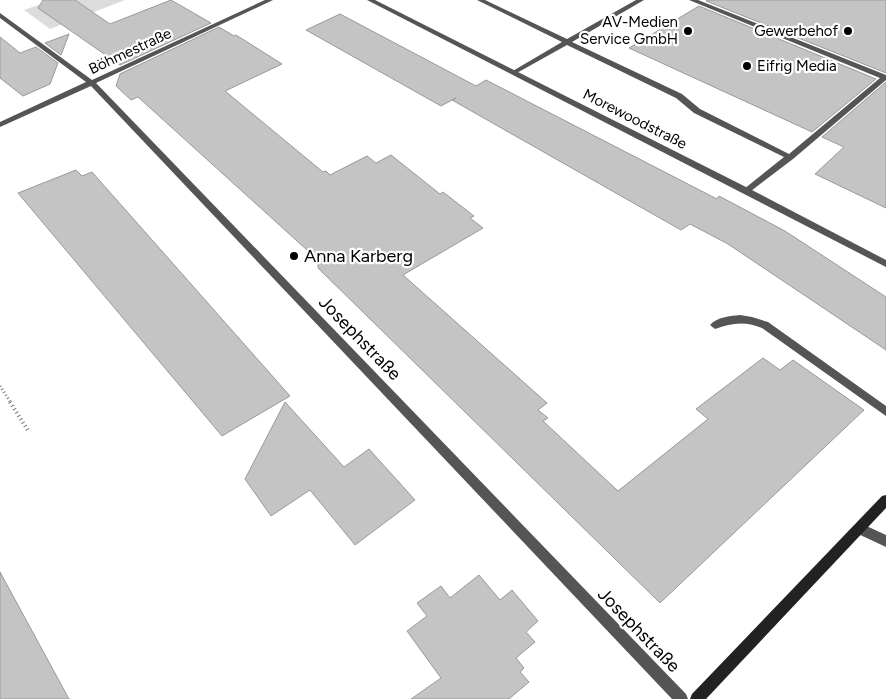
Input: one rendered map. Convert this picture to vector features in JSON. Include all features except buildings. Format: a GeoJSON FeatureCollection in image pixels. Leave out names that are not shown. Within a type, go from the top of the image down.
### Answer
{"type":"FeatureCollection","features":[{"type":"Feature","properties":{"kind":"street","name":"Böhmestraße"},"geometry":{"type":"LineString","coordinates":[[0,125],[93,84],[270,0]]}},
{"type":"Feature","properties":{"kind":"street","name":"Morewoodstraße"},"geometry":{"type":"LineString","coordinates":[[370,0],[747,191],[886,264]]}},
{"type":"Feature","properties":{"kind":"street"},"geometry":{"type":"LineString","coordinates":[[480,0],[679,96],[697,111],[790,157]]}},
{"type":"Feature","properties":{"kind":"street"},"geometry":{"type":"LineString","coordinates":[[513,73],[641,0]]}},
{"type":"Feature","properties":{"kind":"street"},"geometry":{"type":"LineString","coordinates":[[692,0],[885,78],[747,191]]}},
{"type":"Feature","properties":{"kind":"street","name":"Josephstraße"},"geometry":{"type":"LineString","coordinates":[[0,15],[93,84],[681,699]]}},
{"type":"Feature","properties":{"kind":"street"},"geometry":{"type":"LineString","coordinates":[[716,325],[731,319],[743,319],[765,325],[886,412]]}},
{"type":"Feature","properties":{"kind":"street"},"geometry":{"type":"LineString","coordinates":[[696,699],[886,500]]}},
{"type":"Feature","properties":{"kind":"street"},"geometry":{"type":"LineString","coordinates":[[860,529],[886,541]]}},
{"type":"Feature","properties":{"kind":"path"},"geometry":{"type":"LineString","coordinates":[[0,386],[28,432]]}},
{"type":"Feature","properties":{"kind":"shaded area"},"geometry":{"type":"Polygon","coordinates":[[[52,0],[125,0],[50,29],[24,10],[52,0]]]}},
{"type":"Feature","properties":{"kind":"place","name":"AV-Medien Service GmbH"},"geometry":{"type":"Point","coordinates":[688,31]}},
{"type":"Feature","properties":{"kind":"place","name":"Gewerbehof"},"geometry":{"type":"Point","coordinates":[848,31]}},
{"type":"Feature","properties":{"kind":"place","name":"Eifrig Media"},"geometry":{"type":"Point","coordinates":[747,66]}},
{"type":"Feature","properties":{"kind":"place","name":"Anna Karberg"},"geometry":{"type":"Point","coordinates":[294,256]}}]}
